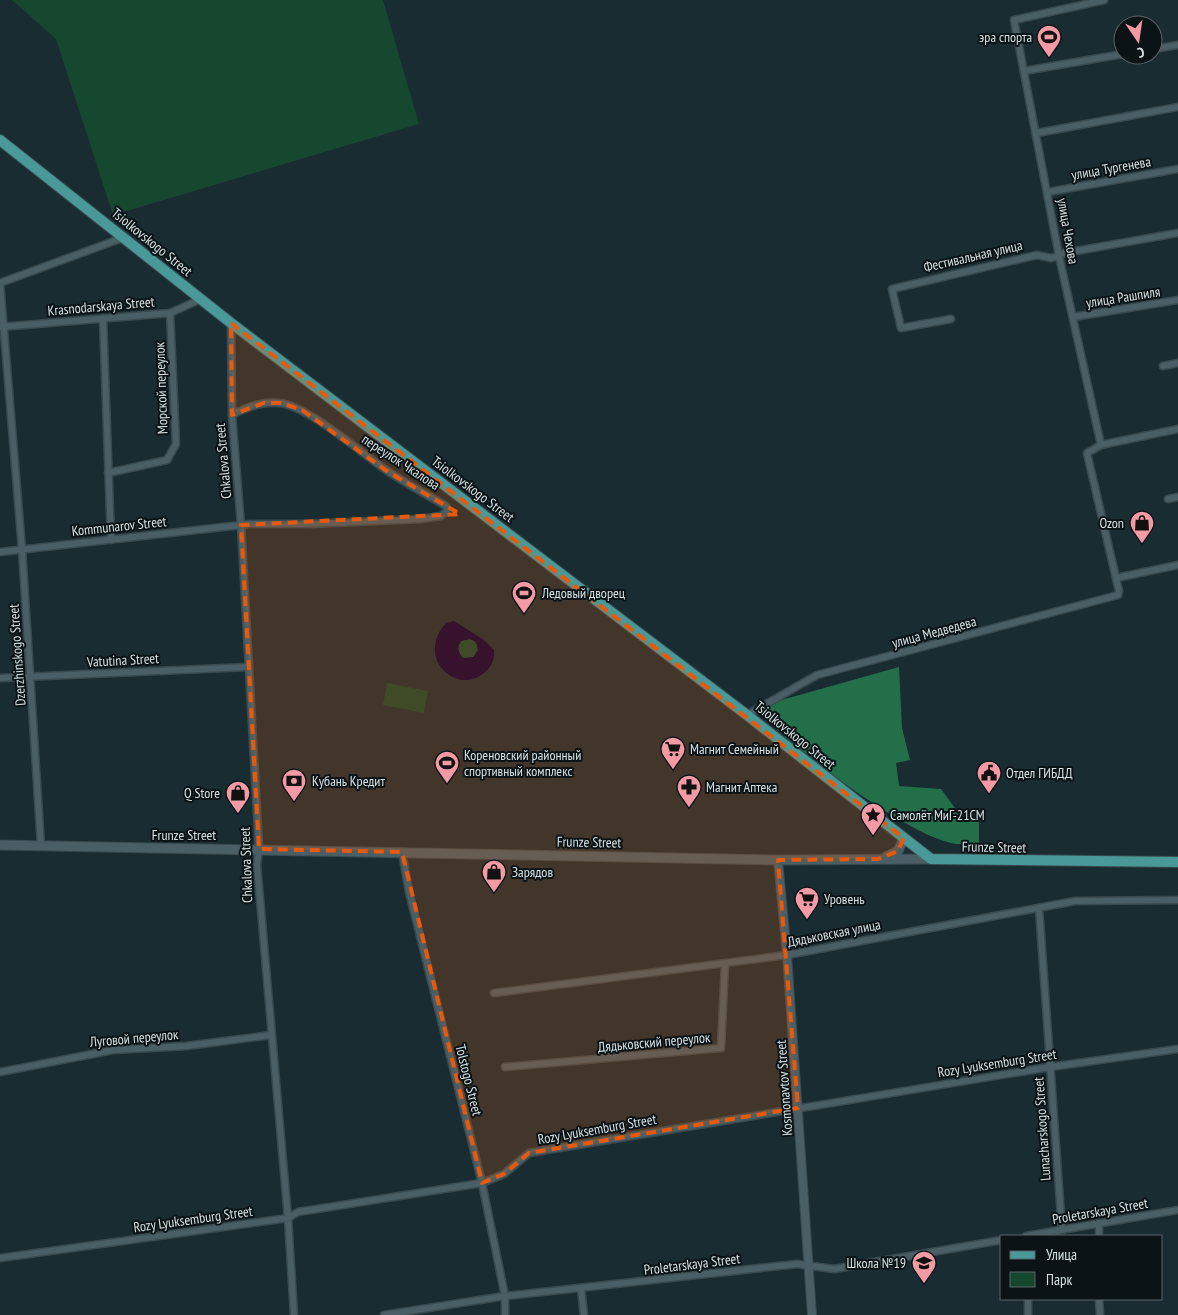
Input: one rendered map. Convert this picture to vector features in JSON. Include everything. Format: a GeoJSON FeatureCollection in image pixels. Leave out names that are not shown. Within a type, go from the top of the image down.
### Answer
{"type":"FeatureCollection","features":[{"type":"Feature","properties":{"kind":"main road","name":"Tsiolkovskogo Street"},"geometry":{"type":"LineString","coordinates":[[0,140],[125,237],[230,323],[747,714],[931,859]]}},
{"type":"Feature","properties":{"kind":"main road"},"geometry":{"type":"LineString","coordinates":[[878,859],[898,851],[904,838]]}},
{"type":"Feature","properties":{"kind":"main road","name":"Frunze Street"},"geometry":{"type":"LineString","coordinates":[[0,845],[778,860],[931,859],[1178,862]]}},
{"type":"Feature","properties":{"kind":"street","name":"улица Чехова"},"geometry":{"type":"LineString","coordinates":[[1100,445],[1059,255],[1014,20],[1104,0]]}},
{"type":"Feature","properties":{"kind":"street"},"geometry":{"type":"LineString","coordinates":[[1163,47],[1178,45]]}},
{"type":"Feature","properties":{"kind":"street"},"geometry":{"type":"LineString","coordinates":[[1024,72],[1113,56]]}},
{"type":"Feature","properties":{"kind":"street"},"geometry":{"type":"LineString","coordinates":[[1036,133],[1178,107]]}},
{"type":"Feature","properties":{"kind":"street","name":"улица Тургенева"},"geometry":{"type":"LineString","coordinates":[[1048,192],[1178,169]]}},
{"type":"Feature","properties":{"kind":"street","name":"Фестивальная улица"},"geometry":{"type":"LineString","coordinates":[[951,319],[900,328],[892,289],[1037,255],[1051,258],[1178,233]]}},
{"type":"Feature","properties":{"kind":"street"},"geometry":{"type":"LineString","coordinates":[[0,283],[125,237]]}},
{"type":"Feature","properties":{"kind":"street","name":"Dzerzhinskogo Street"},"geometry":{"type":"LineString","coordinates":[[0,283],[2,327],[32,677],[41,846]]}},
{"type":"Feature","properties":{"kind":"street","name":"Krasnodarskaya Street"},"geometry":{"type":"LineString","coordinates":[[2,327],[170,313],[201,299]]}},
{"type":"Feature","properties":{"kind":"street","name":"улица Рашпиля"},"geometry":{"type":"LineString","coordinates":[[1073,317],[1178,300]]}},
{"type":"Feature","properties":{"kind":"street","name":"Морской переулок"},"geometry":{"type":"LineString","coordinates":[[108,473],[167,460],[176,444],[170,313]]}},
{"type":"Feature","properties":{"kind":"street"},"geometry":{"type":"LineString","coordinates":[[103,318],[111,540]]}},
{"type":"Feature","properties":{"kind":"street","name":"Chkalova Street"},"geometry":{"type":"LineString","coordinates":[[230,323],[232,415],[241,525],[259,849],[257,865],[288,1218],[294,1315]]}},
{"type":"Feature","properties":{"kind":"street"},"geometry":{"type":"LineString","coordinates":[[1163,366],[1178,363]]}},
{"type":"Feature","properties":{"kind":"street","name":"переулок Чкалова"},"geometry":{"type":"LineString","coordinates":[[232,415],[248,406],[264,403],[281,402],[302,410],[388,472],[446,506],[447,511],[441,516],[420,519],[241,525]]}},
{"type":"Feature","properties":{"kind":"street"},"geometry":{"type":"LineString","coordinates":[[1178,429],[1100,445],[1087,453],[1116,578],[1178,565]]}},
{"type":"Feature","properties":{"kind":"street"},"geometry":{"type":"LineString","coordinates":[[1168,500],[1178,497]]}},
{"type":"Feature","properties":{"kind":"street","name":"Kommunarov Street"},"geometry":{"type":"LineString","coordinates":[[0,552],[241,525]]}},
{"type":"Feature","properties":{"kind":"street","name":"улица Медведева"},"geometry":{"type":"LineString","coordinates":[[747,714],[817,675],[1112,598],[1118,595],[1119,591],[1116,578]]}},
{"type":"Feature","properties":{"kind":"street","name":"Vatutina Street"},"geometry":{"type":"LineString","coordinates":[[0,678],[248,667]]}},
{"type":"Feature","properties":{"kind":"street","name":"Tolstogo Street"},"geometry":{"type":"LineString","coordinates":[[402,852],[409,892],[482,1183],[505,1296],[505,1315]]}},
{"type":"Feature","properties":{"kind":"street","name":"Kosmonavtov Street"},"geometry":{"type":"LineString","coordinates":[[778,860],[787,955],[812,1315]]}},
{"type":"Feature","properties":{"kind":"street","name":"Дядьковская улица"},"geometry":{"type":"LineString","coordinates":[[494,993],[787,955],[1075,901],[1178,900]]}},
{"type":"Feature","properties":{"kind":"street","name":"Lunacharskogo Street"},"geometry":{"type":"LineString","coordinates":[[1039,908],[1062,1230]]}},
{"type":"Feature","properties":{"kind":"street","name":"Дядьковский переулок"},"geometry":{"type":"LineString","coordinates":[[505,1067],[721,1048],[725,964]]}},
{"type":"Feature","properties":{"kind":"street","name":"Луговой переулок"},"geometry":{"type":"LineString","coordinates":[[0,1072],[112,1050],[186,1046],[271,1035]]}},
{"type":"Feature","properties":{"kind":"street","name":"Rozy Lyuksemburg Street"},"geometry":{"type":"LineString","coordinates":[[0,1258],[288,1218],[298,1212],[482,1183],[504,1174],[529,1154],[1050,1067],[1178,1049]]}},
{"type":"Feature","properties":{"kind":"street","name":"Proletarskaya Street"},"geometry":{"type":"LineString","coordinates":[[1034,1235],[1178,1210]]}},
{"type":"Feature","properties":{"kind":"street"},"geometry":{"type":"LineString","coordinates":[[1099,1223],[1099,1235]]}},
{"type":"Feature","properties":{"kind":"street","name":"Proletarskaya Street"},"geometry":{"type":"LineString","coordinates":[[384,1315],[505,1296],[797,1264],[834,1269],[1000,1240]]}},
{"type":"Feature","properties":{"kind":"street"},"geometry":{"type":"LineString","coordinates":[[581,1289],[584,1315]]}},
{"type":"Feature","properties":{"kind":"street"},"geometry":{"type":"LineString","coordinates":[[1028,1300],[1028,1315]]}},
{"type":"Feature","properties":{"kind":"street"},"geometry":{"type":"LineString","coordinates":[[1100,1300],[1100,1315]]}},
{"type":"Feature","properties":{"kind":"highlighted area"},"geometry":{"type":"Polygon","coordinates":[[[231,323],[904,838],[898,851],[878,859],[778,860],[798,1108],[529,1153],[504,1174],[482,1183],[402,852],[259,849],[241,525],[460,514],[388,472],[302,410],[281,403],[264,403],[232,415],[231,323]]]}},
{"type":"Feature","properties":{"kind":"green space"},"geometry":{"type":"Polygon","coordinates":[[[12,0],[383,0],[419,124],[113,215],[56,39],[12,0]]]}},
{"type":"Feature","properties":{"kind":"green space"},"geometry":{"type":"Polygon","coordinates":[[[468,639],[475,642],[478,649],[475,656],[468,659],[461,656],[458,649],[461,642],[468,639]]]}},
{"type":"Feature","properties":{"kind":"green space"},"geometry":{"type":"Polygon","coordinates":[[[899,667],[902,728],[910,760],[896,763],[899,786],[941,789],[963,819],[979,821],[979,844],[956,844],[936,838],[884,810],[855,791],[801,750],[764,716],[765,708],[778,701],[899,667]]]}},
{"type":"Feature","properties":{"kind":"green space"},"geometry":{"type":"Polygon","coordinates":[[[387,683],[428,691],[424,713],[383,705],[387,683]]]}},
{"type":"Feature","properties":{"kind":"shaded area"},"geometry":{"type":"Polygon","coordinates":[[[454,621],[484,640],[494,650],[494,658],[491,665],[480,676],[466,680],[458,679],[444,671],[439,665],[436,658],[435,643],[446,623],[454,621]],[[470,639],[461,641],[459,650],[463,658],[473,657],[478,650],[476,642],[470,639]]]}},
{"type":"Feature","properties":{"kind":"place","name":"эра спорта"},"geometry":{"type":"Point","coordinates":[1049,58]}},
{"type":"Feature","properties":{"kind":"place","name":"Ozon"},"geometry":{"type":"Point","coordinates":[1142,544]}},
{"type":"Feature","properties":{"kind":"place","name":"Ледовый дворец"},"geometry":{"type":"Point","coordinates":[524,614]}},
{"type":"Feature","properties":{"kind":"place","name":"Магнит Семейный"},"geometry":{"type":"Point","coordinates":[673,770]}},
{"type":"Feature","properties":{"kind":"place","name":"Кореновский районный спортивный комплекс"},"geometry":{"type":"Point","coordinates":[447,784]}},
{"type":"Feature","properties":{"kind":"place","name":"Отдел ГИБДД"},"geometry":{"type":"Point","coordinates":[989,794]}},
{"type":"Feature","properties":{"kind":"place","name":"Кубань Кредит"},"geometry":{"type":"Point","coordinates":[294,802]}},
{"type":"Feature","properties":{"kind":"place","name":"Магнит Аптека"},"geometry":{"type":"Point","coordinates":[689,808]}},
{"type":"Feature","properties":{"kind":"place","name":"Q Store"},"geometry":{"type":"Point","coordinates":[238,814]}},
{"type":"Feature","properties":{"kind":"place","name":"Самолёт МиГ-21СМ"},"geometry":{"type":"Point","coordinates":[873,836]}},
{"type":"Feature","properties":{"kind":"place","name":"Зарядов"},"geometry":{"type":"Point","coordinates":[494,893]}},
{"type":"Feature","properties":{"kind":"place","name":"Уровень"},"geometry":{"type":"Point","coordinates":[807,920]}},
{"type":"Feature","properties":{"kind":"place","name":"Школа №19"},"geometry":{"type":"Point","coordinates":[924,1284]}}]}
